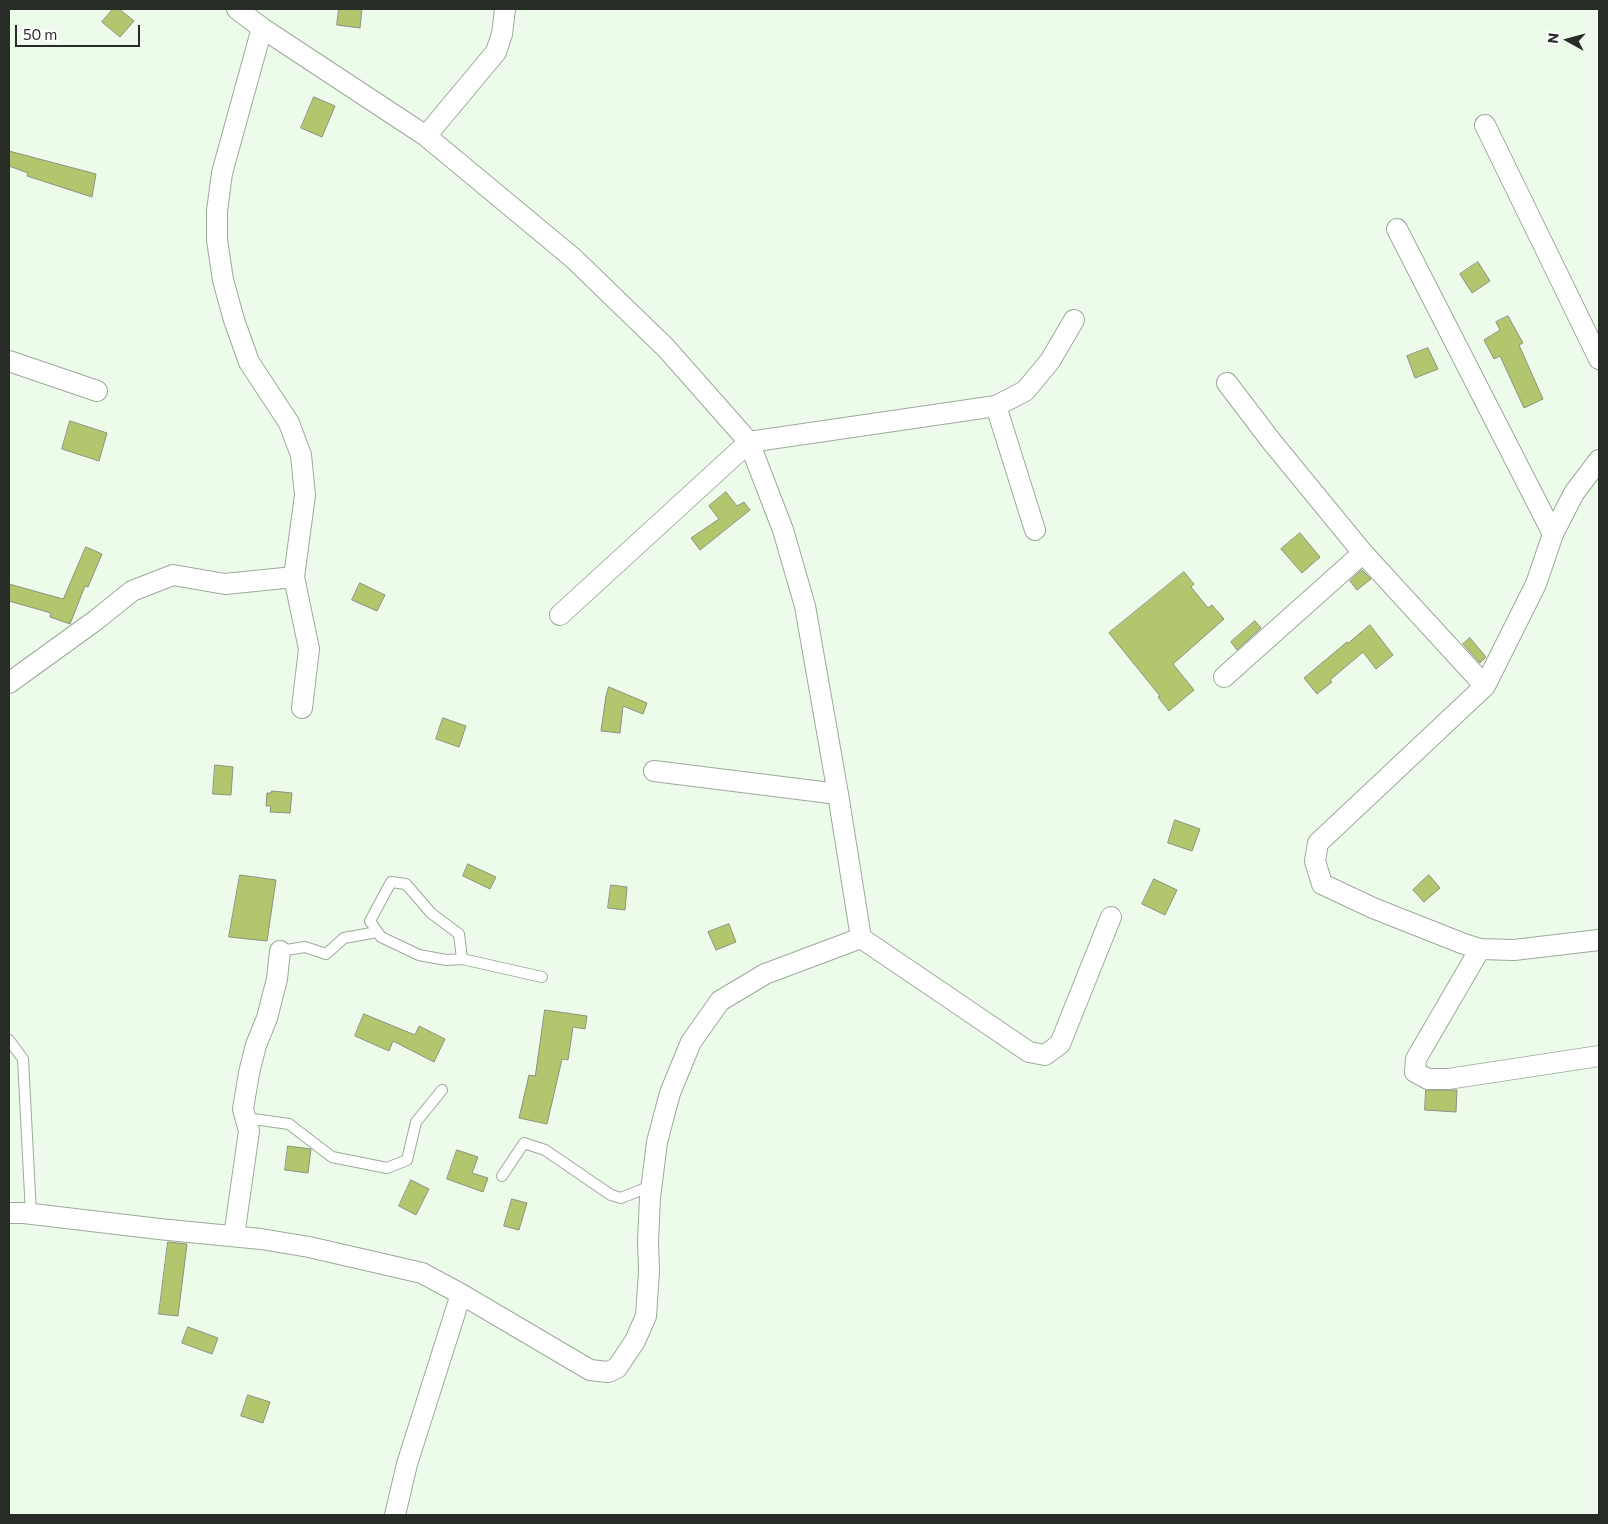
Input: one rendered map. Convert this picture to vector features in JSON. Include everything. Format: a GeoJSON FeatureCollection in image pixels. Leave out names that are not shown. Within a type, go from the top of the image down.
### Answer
{"type":"FeatureCollection","features":[{"type":"Feature","properties":{"kind":"street"},"geometry":{"type":"LineString","coordinates":[[237,9],[262,28],[426,136],[573,258],[666,348],[749,442],[783,530],[805,606],[861,938],[1030,1052],[1045,1056],[1060,1044],[1111,917]]}},
{"type":"Feature","properties":{"kind":"street"},"geometry":{"type":"LineString","coordinates":[[426,136],[496,52],[502,34],[505,9]]}},
{"type":"Feature","properties":{"kind":"street"},"geometry":{"type":"LineString","coordinates":[[262,28],[222,173],[217,211],[217,240],[223,280],[234,320],[249,362],[289,423],[301,455],[304,494],[294,577],[308,649],[302,708]]}},
{"type":"Feature","properties":{"kind":"street"},"geometry":{"type":"LineString","coordinates":[[1485,125],[1599,359]]}},
{"type":"Feature","properties":{"kind":"street"},"geometry":{"type":"LineString","coordinates":[[1397,229],[1554,534]]}},
{"type":"Feature","properties":{"kind":"street"},"geometry":{"type":"LineString","coordinates":[[560,615],[749,442],[996,406],[1025,391],[1050,361],[1074,320]]}},
{"type":"Feature","properties":{"kind":"street"},"geometry":{"type":"LineString","coordinates":[[9,361],[97,391]]}},
{"type":"Feature","properties":{"kind":"street"},"geometry":{"type":"LineString","coordinates":[[1227,384],[1363,554],[1485,686]]}},
{"type":"Feature","properties":{"kind":"street"},"geometry":{"type":"LineString","coordinates":[[996,406],[1035,530]]}},
{"type":"Feature","properties":{"kind":"street"},"geometry":{"type":"LineString","coordinates":[[1599,460],[1574,493],[1554,534],[1536,584],[1485,686],[1318,843],[1315,861],[1322,884],[1373,908],[1480,949],[1514,950],[1599,940]]}},
{"type":"Feature","properties":{"kind":"street"},"geometry":{"type":"LineString","coordinates":[[1224,677],[1363,554]]}},
{"type":"Feature","properties":{"kind":"street"},"geometry":{"type":"LineString","coordinates":[[9,683],[96,620],[132,591],[173,575],[224,584],[294,577]]}},
{"type":"Feature","properties":{"kind":"street"},"geometry":{"type":"LineString","coordinates":[[654,771],[838,794]]}},
{"type":"Feature","properties":{"kind":"street"},"geometry":{"type":"LineString","coordinates":[[9,1213],[261,1239],[309,1247],[422,1274],[461,1294],[590,1370],[608,1372],[617,1368],[635,1341],[646,1316],[651,1186],[657,1142],[670,1093],[691,1042],[720,1001],[765,974],[861,938]]}},
{"type":"Feature","properties":{"kind":"street"},"geometry":{"type":"LineString","coordinates":[[1480,949],[1416,1059],[1415,1072],[1428,1079],[1448,1079],[1599,1056]]}},
{"type":"Feature","properties":{"kind":"street"},"geometry":{"type":"LineString","coordinates":[[234,1236],[249,1131],[243,1109],[256,1045],[267,1018],[277,979],[280,951]]}},
{"type":"Feature","properties":{"kind":"street"},"geometry":{"type":"LineString","coordinates":[[395,1515],[407,1464],[461,1294]]}},
{"type":"Feature","properties":{"kind":"lane"},"geometry":{"type":"LineString","coordinates":[[462,959],[459,934],[431,913],[406,884],[391,882],[370,921],[380,937],[419,955],[446,960],[462,959],[542,977]]}},
{"type":"Feature","properties":{"kind":"lane"},"geometry":{"type":"LineString","coordinates":[[280,951],[305,947],[326,954],[344,938],[377,932]]}},
{"type":"Feature","properties":{"kind":"lane"},"geometry":{"type":"LineString","coordinates":[[9,1040],[23,1059],[30,1214]]}},
{"type":"Feature","properties":{"kind":"lane"},"geometry":{"type":"LineString","coordinates":[[246,1118],[289,1124],[332,1158],[387,1168],[407,1160],[416,1122],[442,1090]]}},
{"type":"Feature","properties":{"kind":"lane"},"geometry":{"type":"LineString","coordinates":[[502,1176],[524,1143],[545,1150],[611,1195],[621,1198],[651,1186]]}},
{"type":"Feature","properties":{"kind":"building"},"geometry":{"type":"Polygon","coordinates":[[[113,9],[119,9],[134,21],[120,37],[102,22],[113,9]]]}},
{"type":"Feature","properties":{"kind":"building"},"geometry":{"type":"Polygon","coordinates":[[[339,9],[362,9],[360,28],[337,25],[339,9]]]}},
{"type":"Feature","properties":{"kind":"building"},"geometry":{"type":"Polygon","coordinates":[[[314,97],[335,106],[322,137],[301,128],[314,97]]]}},
{"type":"Feature","properties":{"kind":"building"},"geometry":{"type":"Polygon","coordinates":[[[9,151],[96,174],[92,197],[27,176],[28,173],[9,166],[9,151]]]}},
{"type":"Feature","properties":{"kind":"building"},"geometry":{"type":"Polygon","coordinates":[[[1478,262],[1490,281],[1472,293],[1460,274],[1478,262]]]}},
{"type":"Feature","properties":{"kind":"building"},"geometry":{"type":"Polygon","coordinates":[[[1508,316],[1523,343],[1519,345],[1543,399],[1524,408],[1500,356],[1494,359],[1484,340],[1500,330],[1496,322],[1508,316]]]}},
{"type":"Feature","properties":{"kind":"building"},"geometry":{"type":"Polygon","coordinates":[[[1428,348],[1438,369],[1415,378],[1407,356],[1428,348]]]}},
{"type":"Feature","properties":{"kind":"building"},"geometry":{"type":"Polygon","coordinates":[[[70,421],[107,433],[99,461],[62,449],[70,421]]]}},
{"type":"Feature","properties":{"kind":"building"},"geometry":{"type":"Polygon","coordinates":[[[726,492],[737,506],[744,502],[750,510],[700,550],[691,538],[719,519],[709,506],[726,492]]]}},
{"type":"Feature","properties":{"kind":"building"},"geometry":{"type":"Polygon","coordinates":[[[1300,533],[1320,557],[1302,573],[1281,549],[1300,533]]]}},
{"type":"Feature","properties":{"kind":"building"},"geometry":{"type":"Polygon","coordinates":[[[86,547],[102,554],[88,587],[85,586],[70,624],[50,617],[51,613],[9,601],[9,584],[63,599],[86,547]]]}},
{"type":"Feature","properties":{"kind":"building"},"geometry":{"type":"Polygon","coordinates":[[[1362,570],[1371,579],[1357,590],[1350,581],[1362,570]]]}},
{"type":"Feature","properties":{"kind":"building"},"geometry":{"type":"Polygon","coordinates":[[[1184,572],[1194,584],[1191,587],[1208,608],[1212,605],[1224,619],[1173,664],[1194,690],[1169,711],[1158,697],[1160,696],[1109,633],[1184,572]]]}},
{"type":"Feature","properties":{"kind":"building"},"geometry":{"type":"Polygon","coordinates":[[[360,583],[385,595],[377,611],[352,600],[360,583]]]}},
{"type":"Feature","properties":{"kind":"building"},"geometry":{"type":"Polygon","coordinates":[[[1255,621],[1261,628],[1237,650],[1231,642],[1255,621]]]}},
{"type":"Feature","properties":{"kind":"building"},"geometry":{"type":"Polygon","coordinates":[[[1370,625],[1393,655],[1376,669],[1363,652],[1330,680],[1332,682],[1317,694],[1304,678],[1370,625]]]}},
{"type":"Feature","properties":{"kind":"building"},"geometry":{"type":"Polygon","coordinates":[[[1470,638],[1486,657],[1480,663],[1463,644],[1470,638]]]}},
{"type":"Feature","properties":{"kind":"building"},"geometry":{"type":"Polygon","coordinates":[[[609,687],[647,703],[643,714],[623,706],[620,733],[601,731],[609,687]]]}},
{"type":"Feature","properties":{"kind":"building"},"geometry":{"type":"Polygon","coordinates":[[[443,718],[466,726],[459,747],[436,739],[443,718]]]}},
{"type":"Feature","properties":{"kind":"building"},"geometry":{"type":"Polygon","coordinates":[[[215,765],[233,767],[231,795],[213,794],[215,765]]]}},
{"type":"Feature","properties":{"kind":"building"},"geometry":{"type":"Polygon","coordinates":[[[272,791],[292,793],[290,813],[270,812],[271,806],[266,806],[267,793],[272,791]]]}},
{"type":"Feature","properties":{"kind":"building"},"geometry":{"type":"Polygon","coordinates":[[[1175,820],[1200,829],[1192,851],[1168,843],[1175,820]]]}},
{"type":"Feature","properties":{"kind":"building"},"geometry":{"type":"Polygon","coordinates":[[[468,864],[496,877],[490,889],[463,876],[468,864]]]}},
{"type":"Feature","properties":{"kind":"building"},"geometry":{"type":"Polygon","coordinates":[[[240,875],[276,880],[267,941],[229,937],[240,875]]]}},
{"type":"Feature","properties":{"kind":"building"},"geometry":{"type":"Polygon","coordinates":[[[1429,875],[1440,888],[1424,902],[1413,890],[1429,875]]]}},
{"type":"Feature","properties":{"kind":"building"},"geometry":{"type":"Polygon","coordinates":[[[1154,879],[1177,890],[1165,915],[1142,904],[1154,879]]]}},
{"type":"Feature","properties":{"kind":"building"},"geometry":{"type":"Polygon","coordinates":[[[611,885],[627,887],[625,910],[608,908],[611,885]]]}},
{"type":"Feature","properties":{"kind":"building"},"geometry":{"type":"Polygon","coordinates":[[[729,924],[736,942],[716,950],[708,932],[729,924]]]}},
{"type":"Feature","properties":{"kind":"building"},"geometry":{"type":"Polygon","coordinates":[[[545,1010],[587,1016],[585,1029],[573,1027],[568,1060],[562,1059],[547,1124],[519,1118],[529,1075],[535,1076],[545,1010]]]}},
{"type":"Feature","properties":{"kind":"building"},"geometry":{"type":"Polygon","coordinates":[[[364,1014],[415,1035],[419,1026],[445,1039],[434,1062],[393,1041],[389,1051],[355,1036],[364,1014]]]}},
{"type":"Feature","properties":{"kind":"building"},"geometry":{"type":"Polygon","coordinates":[[[1426,1090],[1457,1090],[1456,1112],[1425,1110],[1426,1090]]]}},
{"type":"Feature","properties":{"kind":"building"},"geometry":{"type":"Polygon","coordinates":[[[288,1146],[311,1149],[308,1173],[285,1170],[288,1146]]]}},
{"type":"Feature","properties":{"kind":"building"},"geometry":{"type":"Polygon","coordinates":[[[457,1150],[478,1157],[472,1173],[488,1178],[483,1192],[447,1179],[457,1150]]]}},
{"type":"Feature","properties":{"kind":"building"},"geometry":{"type":"Polygon","coordinates":[[[411,1180],[429,1189],[416,1215],[399,1206],[411,1180]]]}},
{"type":"Feature","properties":{"kind":"building"},"geometry":{"type":"Polygon","coordinates":[[[512,1199],[527,1203],[519,1230],[504,1226],[512,1199]]]}},
{"type":"Feature","properties":{"kind":"building"},"geometry":{"type":"Polygon","coordinates":[[[168,1242],[187,1244],[178,1316],[159,1314],[168,1242]]]}},
{"type":"Feature","properties":{"kind":"building"},"geometry":{"type":"Polygon","coordinates":[[[188,1327],[218,1338],[212,1354],[182,1343],[188,1327]]]}},
{"type":"Feature","properties":{"kind":"building"},"geometry":{"type":"Polygon","coordinates":[[[248,1395],[270,1402],[263,1423],[241,1416],[248,1395]]]}}]}
